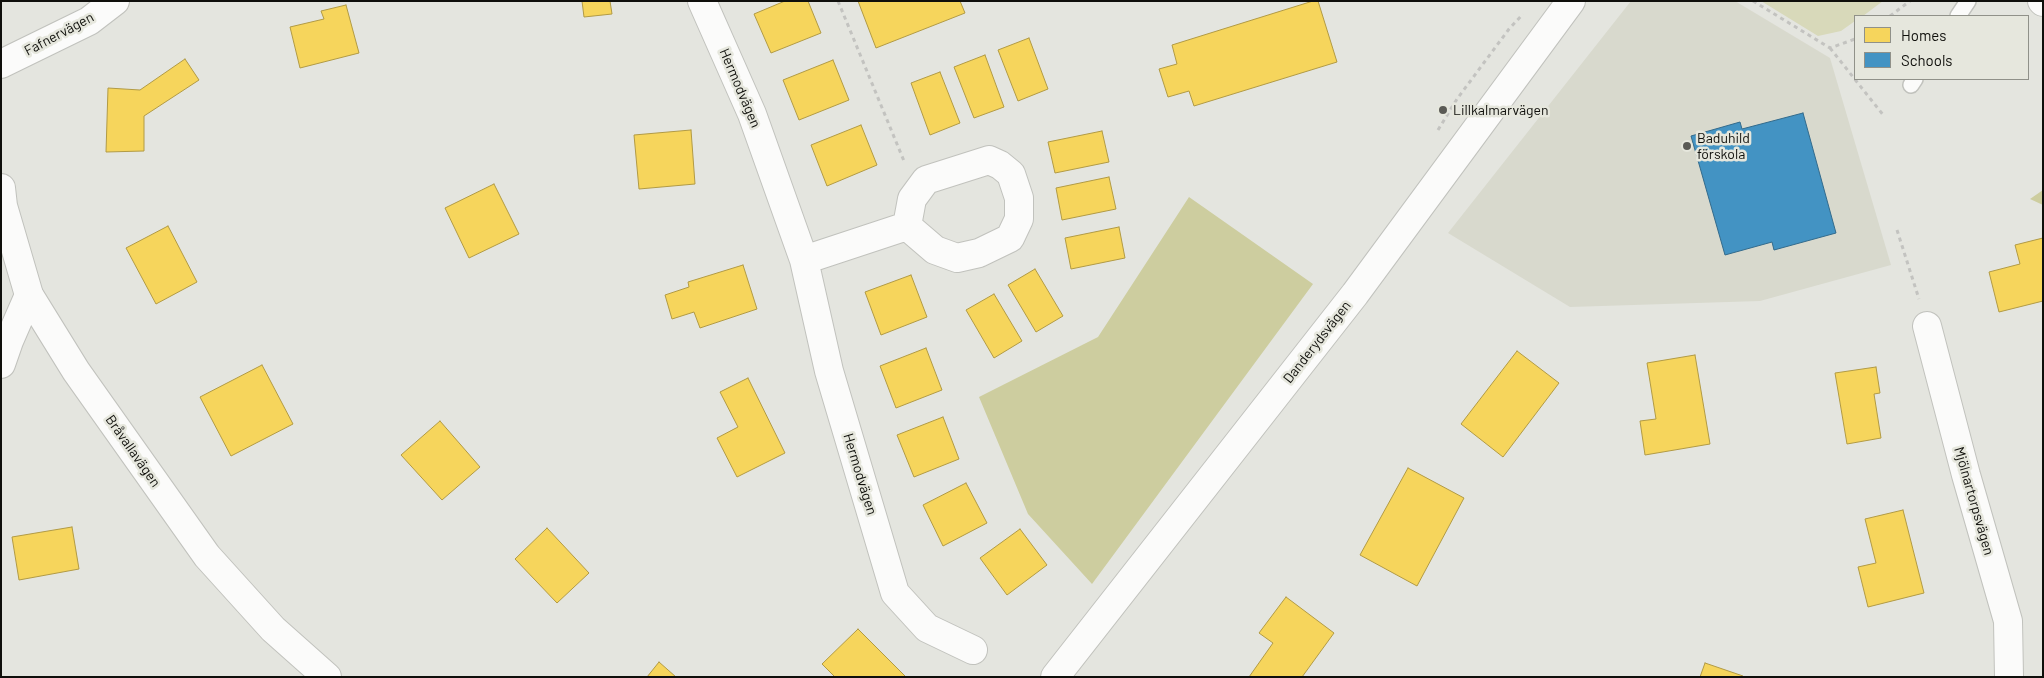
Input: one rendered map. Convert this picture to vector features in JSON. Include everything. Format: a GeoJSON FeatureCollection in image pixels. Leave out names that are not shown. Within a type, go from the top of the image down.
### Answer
{"type":"FeatureCollection","features":[{"type":"Feature","properties":{"kind":"street","name":"Fafnervägen"},"geometry":{"type":"LineString","coordinates":[[1,64],[89,21],[115,1]]}},
{"type":"Feature","properties":{"kind":"street","name":"Hermodvägen"},"geometry":{"type":"LineString","coordinates":[[702,1],[752,114],[804,260],[828,371],[896,593],[927,628],[973,650]]}},
{"type":"Feature","properties":{"kind":"street","name":"Danderydsvägen"},"geometry":{"type":"LineString","coordinates":[[1056,677],[1355,294],[1571,1]]}},
{"type":"Feature","properties":{"kind":"street"},"geometry":{"type":"LineString","coordinates":[[989,160],[1000,165],[1011,174],[1019,198],[1019,219],[1010,238],[979,253],[957,258],[935,250],[907,226],[912,199],[926,180],[989,160]]}},
{"type":"Feature","properties":{"kind":"street","name":"Bråvallavägen"},"geometry":{"type":"LineString","coordinates":[[1,188],[3,206],[29,295],[76,371],[207,556],[273,629],[327,677]]}},
{"type":"Feature","properties":{"kind":"street"},"geometry":{"type":"LineString","coordinates":[[804,260],[907,226]]}},
{"type":"Feature","properties":{"kind":"street"},"geometry":{"type":"LineString","coordinates":[[1,364],[29,295]]}},
{"type":"Feature","properties":{"kind":"street","name":"Mjölnartorpsvägen"},"geometry":{"type":"LineString","coordinates":[[1927,326],[1966,475],[2008,621],[2009,677]]}},
{"type":"Feature","properties":{"kind":"lane"},"geometry":{"type":"LineString","coordinates":[[1959,15],[1968,1]]}},
{"type":"Feature","properties":{"kind":"path"},"geometry":{"type":"LineString","coordinates":[[838,1],[917,192]]}},
{"type":"Feature","properties":{"kind":"path"},"geometry":{"type":"LineString","coordinates":[[1753,1],[1830,48],[1854,78]]}},
{"type":"Feature","properties":{"kind":"path"},"geometry":{"type":"LineString","coordinates":[[1891,15],[1910,1]]}},
{"type":"Feature","properties":{"kind":"path"},"geometry":{"type":"LineString","coordinates":[[1830,48],[1854,39]]}},
{"type":"Feature","properties":{"kind":"path"},"geometry":{"type":"LineString","coordinates":[[1855,80],[1884,116]]}},
{"type":"Feature","properties":{"kind":"path"},"geometry":{"type":"LineString","coordinates":[[1897,230],[1927,326]]}},
{"type":"Feature","properties":{"kind":"shaded area","name":"Baduhild förskola"},"geometry":{"type":"Polygon","coordinates":[[[1631,1],[1735,1],[1830,58],[1891,265],[1760,301],[1570,307],[1448,233],[1631,1]]]}},
{"type":"Feature","properties":{"kind":"green space"},"geometry":{"type":"Polygon","coordinates":[[[1761,1],[1883,1],[1864,15],[1854,15],[1854,22],[1841,31],[1818,36],[1761,1]]]}},
{"type":"Feature","properties":{"kind":"green space"},"geometry":{"type":"Polygon","coordinates":[[[2043,190],[2043,205],[2030,199],[2043,190]]]}},
{"type":"Feature","properties":{"kind":"green space"},"geometry":{"type":"Polygon","coordinates":[[[1189,197],[1313,284],[1092,584],[1028,514],[979,397],[1098,337],[1189,197]]]}},
{"type":"Feature","properties":{"kind":"building: Homes"},"geometry":{"type":"Polygon","coordinates":[[[582,1],[610,1],[612,14],[584,17],[582,1]]]}},
{"type":"Feature","properties":{"kind":"building: Homes"},"geometry":{"type":"Polygon","coordinates":[[[785,1],[808,1],[821,33],[771,53],[754,14],[785,1]]]}},
{"type":"Feature","properties":{"kind":"building: Homes"},"geometry":{"type":"Polygon","coordinates":[[[858,1],[960,1],[965,13],[876,48],[858,1]]]}},
{"type":"Feature","properties":{"kind":"building: Homes"},"geometry":{"type":"Polygon","coordinates":[[[1318,1],[1337,62],[1194,106],[1189,91],[1168,97],[1159,69],[1177,64],[1172,45],[1318,1]]]}},
{"type":"Feature","properties":{"kind":"building: Homes"},"geometry":{"type":"Polygon","coordinates":[[[346,5],[359,53],[300,68],[290,27],[324,19],[321,11],[346,5]]]}},
{"type":"Feature","properties":{"kind":"building: Homes"},"geometry":{"type":"Polygon","coordinates":[[[1029,38],[1048,89],[1018,101],[998,50],[1029,38]]]}},
{"type":"Feature","properties":{"kind":"building: Homes"},"geometry":{"type":"Polygon","coordinates":[[[985,55],[1004,107],[974,118],[954,67],[985,55]]]}},
{"type":"Feature","properties":{"kind":"building: Homes"},"geometry":{"type":"Polygon","coordinates":[[[185,59],[199,80],[144,116],[144,151],[106,152],[108,88],[140,90],[185,59]]]}},
{"type":"Feature","properties":{"kind":"building: Homes"},"geometry":{"type":"Polygon","coordinates":[[[833,60],[849,100],[799,120],[783,80],[833,60]]]}},
{"type":"Feature","properties":{"kind":"building: Homes"},"geometry":{"type":"Polygon","coordinates":[[[940,72],[960,123],[930,135],[911,83],[940,72]]]}},
{"type":"Feature","properties":{"kind":"building: Homes"},"geometry":{"type":"Polygon","coordinates":[[[861,125],[877,165],[827,186],[811,145],[861,125]]]}},
{"type":"Feature","properties":{"kind":"building: Homes"},"geometry":{"type":"Polygon","coordinates":[[[691,130],[695,184],[639,189],[634,135],[691,130]]]}},
{"type":"Feature","properties":{"kind":"building: Homes"},"geometry":{"type":"Polygon","coordinates":[[[1102,131],[1109,162],[1055,173],[1048,142],[1102,131]]]}},
{"type":"Feature","properties":{"kind":"building: Homes"},"geometry":{"type":"Polygon","coordinates":[[[1109,177],[1116,209],[1062,220],[1056,188],[1109,177]]]}},
{"type":"Feature","properties":{"kind":"building: Homes"},"geometry":{"type":"Polygon","coordinates":[[[494,184],[519,234],[469,258],[445,208],[494,184]]]}},
{"type":"Feature","properties":{"kind":"building: Homes"},"geometry":{"type":"Polygon","coordinates":[[[168,226],[197,282],[156,304],[126,248],[168,226]]]}},
{"type":"Feature","properties":{"kind":"building: Homes"},"geometry":{"type":"Polygon","coordinates":[[[1119,227],[1125,258],[1071,269],[1065,238],[1119,227]]]}},
{"type":"Feature","properties":{"kind":"building: Homes"},"geometry":{"type":"Polygon","coordinates":[[[2043,238],[2043,301],[1999,312],[1989,272],[2020,264],[2015,245],[2043,238]]]}},
{"type":"Feature","properties":{"kind":"building: Homes"},"geometry":{"type":"Polygon","coordinates":[[[743,265],[757,309],[700,328],[694,312],[672,319],[665,295],[689,287],[688,282],[743,265]]]}},
{"type":"Feature","properties":{"kind":"building: Homes"},"geometry":{"type":"Polygon","coordinates":[[[1035,269],[1063,316],[1036,332],[1008,285],[1035,269]]]}},
{"type":"Feature","properties":{"kind":"building: Homes"},"geometry":{"type":"Polygon","coordinates":[[[911,275],[927,317],[881,335],[865,292],[911,275]]]}},
{"type":"Feature","properties":{"kind":"building: Homes"},"geometry":{"type":"Polygon","coordinates":[[[994,294],[1022,341],[994,358],[966,310],[994,294]]]}},
{"type":"Feature","properties":{"kind":"building: Homes"},"geometry":{"type":"Polygon","coordinates":[[[926,348],[942,390],[896,408],[880,366],[926,348]]]}},
{"type":"Feature","properties":{"kind":"building: Homes"},"geometry":{"type":"Polygon","coordinates":[[[1517,351],[1559,383],[1503,457],[1461,424],[1517,351]]]}},
{"type":"Feature","properties":{"kind":"building: Homes"},"geometry":{"type":"Polygon","coordinates":[[[1695,355],[1710,444],[1645,455],[1640,421],[1656,419],[1647,363],[1695,355]]]}},
{"type":"Feature","properties":{"kind":"building: Homes"},"geometry":{"type":"Polygon","coordinates":[[[262,365],[293,424],[231,456],[200,397],[262,365]]]}},
{"type":"Feature","properties":{"kind":"building: Homes"},"geometry":{"type":"Polygon","coordinates":[[[1876,367],[1880,393],[1874,394],[1881,438],[1847,444],[1835,373],[1876,367]]]}},
{"type":"Feature","properties":{"kind":"building: Homes"},"geometry":{"type":"Polygon","coordinates":[[[748,378],[785,453],[737,477],[717,438],[738,427],[720,392],[748,378]]]}},
{"type":"Feature","properties":{"kind":"building: Homes"},"geometry":{"type":"Polygon","coordinates":[[[943,417],[959,459],[914,477],[897,435],[943,417]]]}},
{"type":"Feature","properties":{"kind":"building: Homes"},"geometry":{"type":"Polygon","coordinates":[[[440,421],[480,467],[442,500],[401,455],[440,421]]]}},
{"type":"Feature","properties":{"kind":"building: Homes"},"geometry":{"type":"Polygon","coordinates":[[[1408,468],[1464,498],[1417,586],[1360,555],[1408,468]]]}},
{"type":"Feature","properties":{"kind":"building: Homes"},"geometry":{"type":"Polygon","coordinates":[[[966,483],[987,523],[943,546],[923,505],[966,483]]]}},
{"type":"Feature","properties":{"kind":"building: Homes"},"geometry":{"type":"Polygon","coordinates":[[[1903,510],[1924,593],[1868,607],[1858,567],[1876,563],[1865,519],[1903,510]]]}},
{"type":"Feature","properties":{"kind":"building: Homes"},"geometry":{"type":"Polygon","coordinates":[[[72,527],[79,569],[19,580],[12,537],[72,527]]]}},
{"type":"Feature","properties":{"kind":"building: Homes"},"geometry":{"type":"Polygon","coordinates":[[[547,528],[589,573],[557,603],[515,559],[547,528]]]}},
{"type":"Feature","properties":{"kind":"building: Homes"},"geometry":{"type":"Polygon","coordinates":[[[1020,529],[1047,565],[1007,595],[980,558],[1020,529]]]}},
{"type":"Feature","properties":{"kind":"building: Homes"},"geometry":{"type":"Polygon","coordinates":[[[1286,597],[1334,633],[1302,677],[1249,677],[1273,643],[1259,633],[1286,597]]]}},
{"type":"Feature","properties":{"kind":"building: Homes"},"geometry":{"type":"Polygon","coordinates":[[[858,629],[906,677],[835,677],[822,664],[858,629]]]}},
{"type":"Feature","properties":{"kind":"building: Homes"},"geometry":{"type":"Polygon","coordinates":[[[659,662],[676,677],[647,677],[659,662]]]}},
{"type":"Feature","properties":{"kind":"building: Homes"},"geometry":{"type":"Polygon","coordinates":[[[1705,663],[1743,676],[1743,677],[1700,677],[1705,663]]]}},
{"type":"Feature","properties":{"kind":"building: Schools"},"geometry":{"type":"Polygon","coordinates":[[[1803,113],[1836,233],[1774,250],[1772,242],[1725,255],[1691,136],[1740,122],[1742,129],[1803,113]]]}},
{"type":"Feature","properties":{"kind":"place","name":"Lillkalmarvägen"},"geometry":{"type":"Point","coordinates":[1443,110]}},
{"type":"Feature","properties":{"kind":"place","name":"Baduhild förskola"},"geometry":{"type":"Point","coordinates":[1687,146]}}]}
